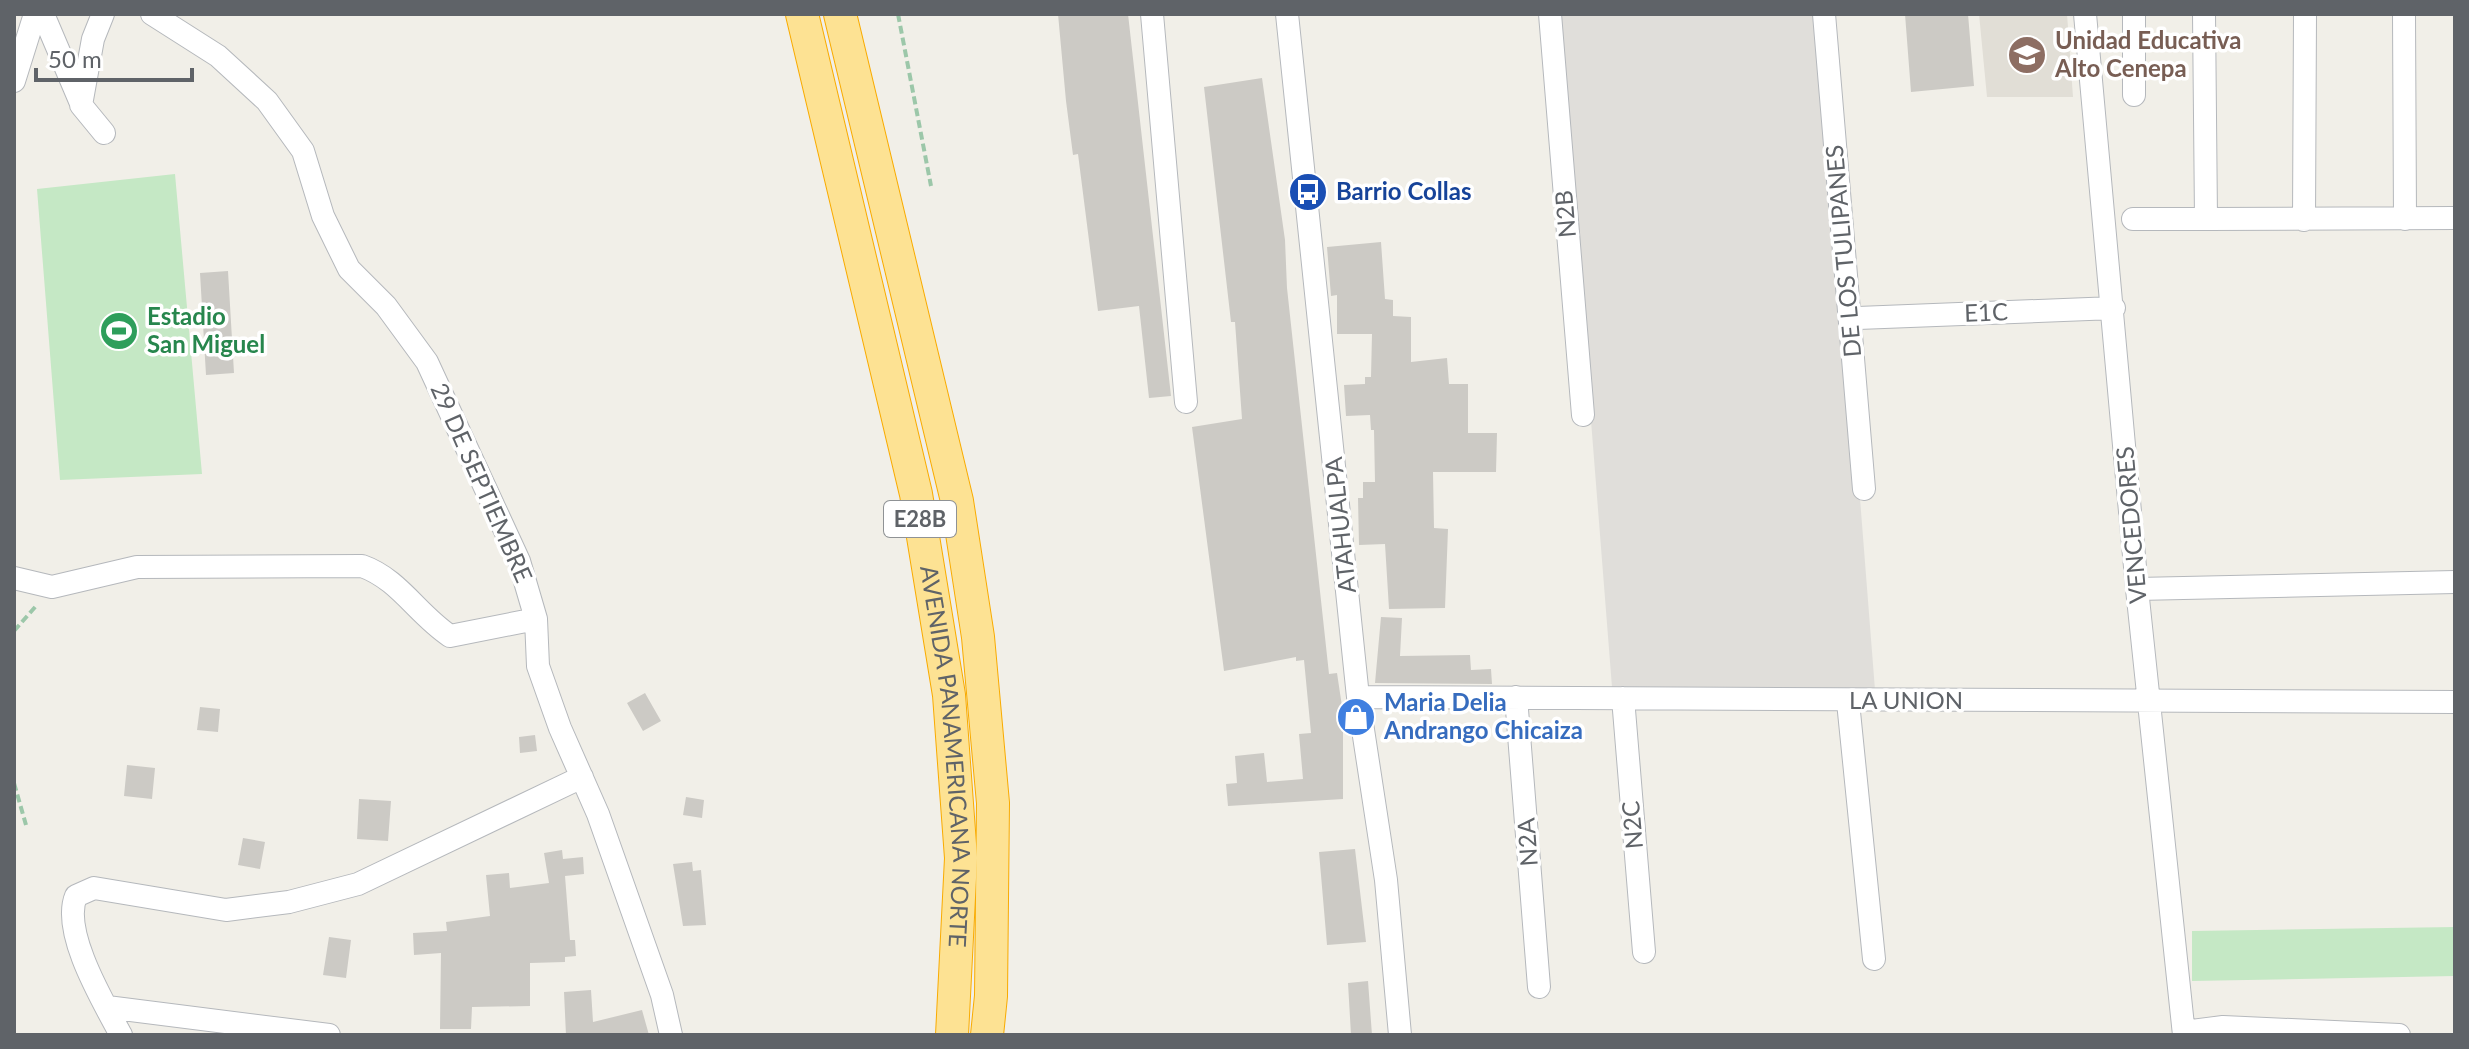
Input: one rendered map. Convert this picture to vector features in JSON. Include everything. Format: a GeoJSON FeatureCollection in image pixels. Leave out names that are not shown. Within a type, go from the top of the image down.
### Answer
{"type":"FeatureCollection","features":[{"type":"Feature","properties":{"kind":"highway","name":"AVENIDA PANAMERICANA NORTE"},"geometry":{"type":"LineString","coordinates":[[802,14],[916,494],[949,695],[961,858],[952,1035]]}},
{"type":"Feature","properties":{"kind":"highway","name":"AVENIDA PANAMERICANA NORTE"},"geometry":{"type":"LineString","coordinates":[[840,14],[957,501],[978,637],[993,803],[991,996],[987,1035]]}},
{"type":"Feature","properties":{"kind":"street"},"geometry":{"type":"LineString","coordinates":[[14,81],[35,14]]}},
{"type":"Feature","properties":{"kind":"street"},"geometry":{"type":"LineString","coordinates":[[43,14],[81,105],[104,133]]}},
{"type":"Feature","properties":{"kind":"street"},"geometry":{"type":"LineString","coordinates":[[81,105],[93,39],[103,14]]}},
{"type":"Feature","properties":{"kind":"street","name":"29 DE SEPTIEMBRE"},"geometry":{"type":"LineString","coordinates":[[152,14],[218,56],[267,101],[303,151],[323,216],[349,269],[386,306],[433,373],[519,561],[536,619],[538,666],[662,995],[671,1035]]}},
{"type":"Feature","properties":{"kind":"street"},"geometry":{"type":"LineString","coordinates":[[1152,14],[1186,402]]}},
{"type":"Feature","properties":{"kind":"street","name":"ATAHUALPA"},"geometry":{"type":"LineString","coordinates":[[1287,14],[1358,697],[1386,880],[1400,1035]]}},
{"type":"Feature","properties":{"kind":"street","name":"N2B"},"geometry":{"type":"LineString","coordinates":[[1550,14],[1583,415]]}},
{"type":"Feature","properties":{"kind":"street","name":"DE LOS TULIPANES"},"geometry":{"type":"LineString","coordinates":[[1824,14],[1864,489]]}},
{"type":"Feature","properties":{"kind":"street","name":"VENCEDORES"},"geometry":{"type":"LineString","coordinates":[[2085,14],[2114,308],[2137,589],[2184,1034]]}},
{"type":"Feature","properties":{"kind":"street"},"geometry":{"type":"LineString","coordinates":[[2134,14],[2134,95]]}},
{"type":"Feature","properties":{"kind":"street"},"geometry":{"type":"LineString","coordinates":[[2204,14],[2206,219]]}},
{"type":"Feature","properties":{"kind":"street"},"geometry":{"type":"LineString","coordinates":[[2304,220],[2305,14]]}},
{"type":"Feature","properties":{"kind":"street"},"geometry":{"type":"LineString","coordinates":[[2404,14],[2405,219]]}},
{"type":"Feature","properties":{"kind":"street"},"geometry":{"type":"LineString","coordinates":[[2133,219],[2455,218]]}},
{"type":"Feature","properties":{"kind":"street","name":"E1C"},"geometry":{"type":"LineString","coordinates":[[1858,318],[2114,308]]}},
{"type":"Feature","properties":{"kind":"street"},"geometry":{"type":"LineString","coordinates":[[14,578],[52,587],[137,567],[362,566],[385,574],[432,624],[450,636],[536,619]]}},
{"type":"Feature","properties":{"kind":"street"},"geometry":{"type":"LineString","coordinates":[[2137,589],[2455,582]]}},
{"type":"Feature","properties":{"kind":"street","name":"LA UNION"},"geometry":{"type":"LineString","coordinates":[[1358,697],[1848,702],[2455,702]]}},
{"type":"Feature","properties":{"kind":"street","name":"N2A"},"geometry":{"type":"LineString","coordinates":[[1516,697],[1539,987]]}},
{"type":"Feature","properties":{"kind":"street","name":"N2C"},"geometry":{"type":"LineString","coordinates":[[1623,698],[1644,952]]}},
{"type":"Feature","properties":{"kind":"street"},"geometry":{"type":"LineString","coordinates":[[1848,702],[1874,959]]}},
{"type":"Feature","properties":{"kind":"street"},"geometry":{"type":"LineString","coordinates":[[121,1035],[92,984],[70,908],[76,896],[94,888],[226,910],[289,902],[358,884],[582,777]]}},
{"type":"Feature","properties":{"kind":"street"},"geometry":{"type":"LineString","coordinates":[[107,1007],[329,1035]]}},
{"type":"Feature","properties":{"kind":"street"},"geometry":{"type":"LineString","coordinates":[[2184,1034],[2223,1027],[2399,1035]]}},
{"type":"Feature","properties":{"kind":"path"},"geometry":{"type":"LineString","coordinates":[[898,14],[931,186]]}},
{"type":"Feature","properties":{"kind":"path"},"geometry":{"type":"LineString","coordinates":[[14,631],[52,587]]}},
{"type":"Feature","properties":{"kind":"path"},"geometry":{"type":"LineString","coordinates":[[14,783],[26,825]]}},
{"type":"Feature","properties":{"kind":"shaded area"},"geometry":{"type":"Polygon","coordinates":[[[1559,14],[1822,14],[1875,690],[1612,687],[1559,14]]]}},
{"type":"Feature","properties":{"kind":"shaded area","name":"Unidad Educativa Alto Cenepa"},"geometry":{"type":"Polygon","coordinates":[[[1979,14],[2067,14],[2073,97],[1987,97],[1979,14]]]}},
{"type":"Feature","properties":{"kind":"green space","name":"Estadio San Miguel"},"geometry":{"type":"Polygon","coordinates":[[[175,174],[202,474],[60,480],[37,189],[175,174]]]}},
{"type":"Feature","properties":{"kind":"green space"},"geometry":{"type":"Polygon","coordinates":[[[2455,927],[2455,976],[2192,981],[2192,931],[2455,927]]]}},
{"type":"Feature","properties":{"kind":"building"},"geometry":{"type":"Polygon","coordinates":[[[1058,14],[1128,14],[1171,396],[1149,398],[1139,306],[1098,311],[1078,154],[1073,155],[1058,14]]]}},
{"type":"Feature","properties":{"kind":"building"},"geometry":{"type":"Polygon","coordinates":[[[1905,14],[1968,14],[1974,86],[1911,92],[1905,14]]]}},
{"type":"Feature","properties":{"kind":"building"},"geometry":{"type":"Polygon","coordinates":[[[1262,78],[1285,240],[1287,288],[1329,674],[1337,673],[1343,713],[1343,799],[1228,806],[1226,784],[1237,783],[1235,756],[1264,753],[1267,782],[1303,779],[1299,734],[1311,733],[1304,660],[1296,661],[1296,657],[1224,671],[1192,427],[1242,419],[1235,322],[1231,322],[1204,87],[1262,78]]]}},
{"type":"Feature","properties":{"kind":"building"},"geometry":{"type":"Polygon","coordinates":[[[1381,242],[1385,299],[1393,300],[1393,316],[1411,317],[1411,362],[1447,358],[1449,384],[1468,384],[1468,433],[1497,433],[1496,472],[1433,472],[1434,528],[1448,529],[1445,608],[1389,609],[1385,544],[1359,545],[1358,498],[1363,498],[1363,482],[1375,482],[1374,430],[1371,430],[1370,415],[1346,416],[1344,385],[1365,384],[1365,377],[1371,377],[1372,334],[1337,334],[1337,295],[1331,296],[1327,247],[1381,242]]]}},
{"type":"Feature","properties":{"kind":"building"},"geometry":{"type":"Polygon","coordinates":[[[228,271],[234,373],[206,375],[200,273],[228,271]]]}},
{"type":"Feature","properties":{"kind":"building"},"geometry":{"type":"Polygon","coordinates":[[[1381,617],[1402,618],[1400,656],[1470,655],[1471,670],[1491,669],[1492,684],[1375,683],[1381,617]]]}},
{"type":"Feature","properties":{"kind":"building"},"geometry":{"type":"Polygon","coordinates":[[[645,693],[661,721],[643,731],[627,703],[645,693]]]}},
{"type":"Feature","properties":{"kind":"building"},"geometry":{"type":"Polygon","coordinates":[[[200,707],[220,709],[218,732],[197,730],[200,707]]]}},
{"type":"Feature","properties":{"kind":"building"},"geometry":{"type":"Polygon","coordinates":[[[535,735],[537,751],[520,753],[519,737],[535,735]]]}},
{"type":"Feature","properties":{"kind":"building"},"geometry":{"type":"Polygon","coordinates":[[[127,765],[155,768],[152,799],[124,796],[127,765]]]}},
{"type":"Feature","properties":{"kind":"building"},"geometry":{"type":"Polygon","coordinates":[[[686,797],[704,800],[702,818],[683,815],[686,797]]]}},
{"type":"Feature","properties":{"kind":"building"},"geometry":{"type":"Polygon","coordinates":[[[359,799],[391,801],[388,841],[357,839],[359,799]]]}},
{"type":"Feature","properties":{"kind":"building"},"geometry":{"type":"Polygon","coordinates":[[[243,838],[265,842],[260,869],[238,865],[243,838]]]}},
{"type":"Feature","properties":{"kind":"building"},"geometry":{"type":"Polygon","coordinates":[[[1355,849],[1366,942],[1327,945],[1319,852],[1355,849]]]}},
{"type":"Feature","properties":{"kind":"building"},"geometry":{"type":"Polygon","coordinates":[[[562,850],[563,859],[583,857],[584,874],[565,876],[570,940],[575,940],[576,956],[565,957],[565,962],[530,963],[530,1006],[472,1007],[471,1029],[440,1029],[441,953],[414,955],[413,933],[447,931],[446,922],[490,916],[486,875],[509,873],[510,888],[549,883],[544,853],[562,850]]]}},
{"type":"Feature","properties":{"kind":"building"},"geometry":{"type":"Polygon","coordinates":[[[692,862],[693,871],[701,870],[706,925],[683,926],[673,864],[692,862]]]}},
{"type":"Feature","properties":{"kind":"building"},"geometry":{"type":"Polygon","coordinates":[[[329,937],[351,940],[346,978],[323,975],[329,937]]]}},
{"type":"Feature","properties":{"kind":"building"},"geometry":{"type":"Polygon","coordinates":[[[1368,981],[1372,1035],[1351,1035],[1348,983],[1368,981]]]}},
{"type":"Feature","properties":{"kind":"building"},"geometry":{"type":"Polygon","coordinates":[[[591,990],[593,1022],[642,1010],[649,1035],[566,1035],[564,992],[591,990]]]}},
{"type":"Feature","properties":{"kind":"place","name":"Unidad Educativa Alto Cenepa"},"geometry":{"type":"Point","coordinates":[2027,55]}},
{"type":"Feature","properties":{"kind":"place","name":"Barrio Collas"},"geometry":{"type":"Point","coordinates":[1308,192]}},
{"type":"Feature","properties":{"kind":"place","name":"Estadio San Miguel"},"geometry":{"type":"Point","coordinates":[119,331]}},
{"type":"Feature","properties":{"kind":"place","name":"Maria Delia Andrango Chicaiza"},"geometry":{"type":"Point","coordinates":[1356,717]}}]}
